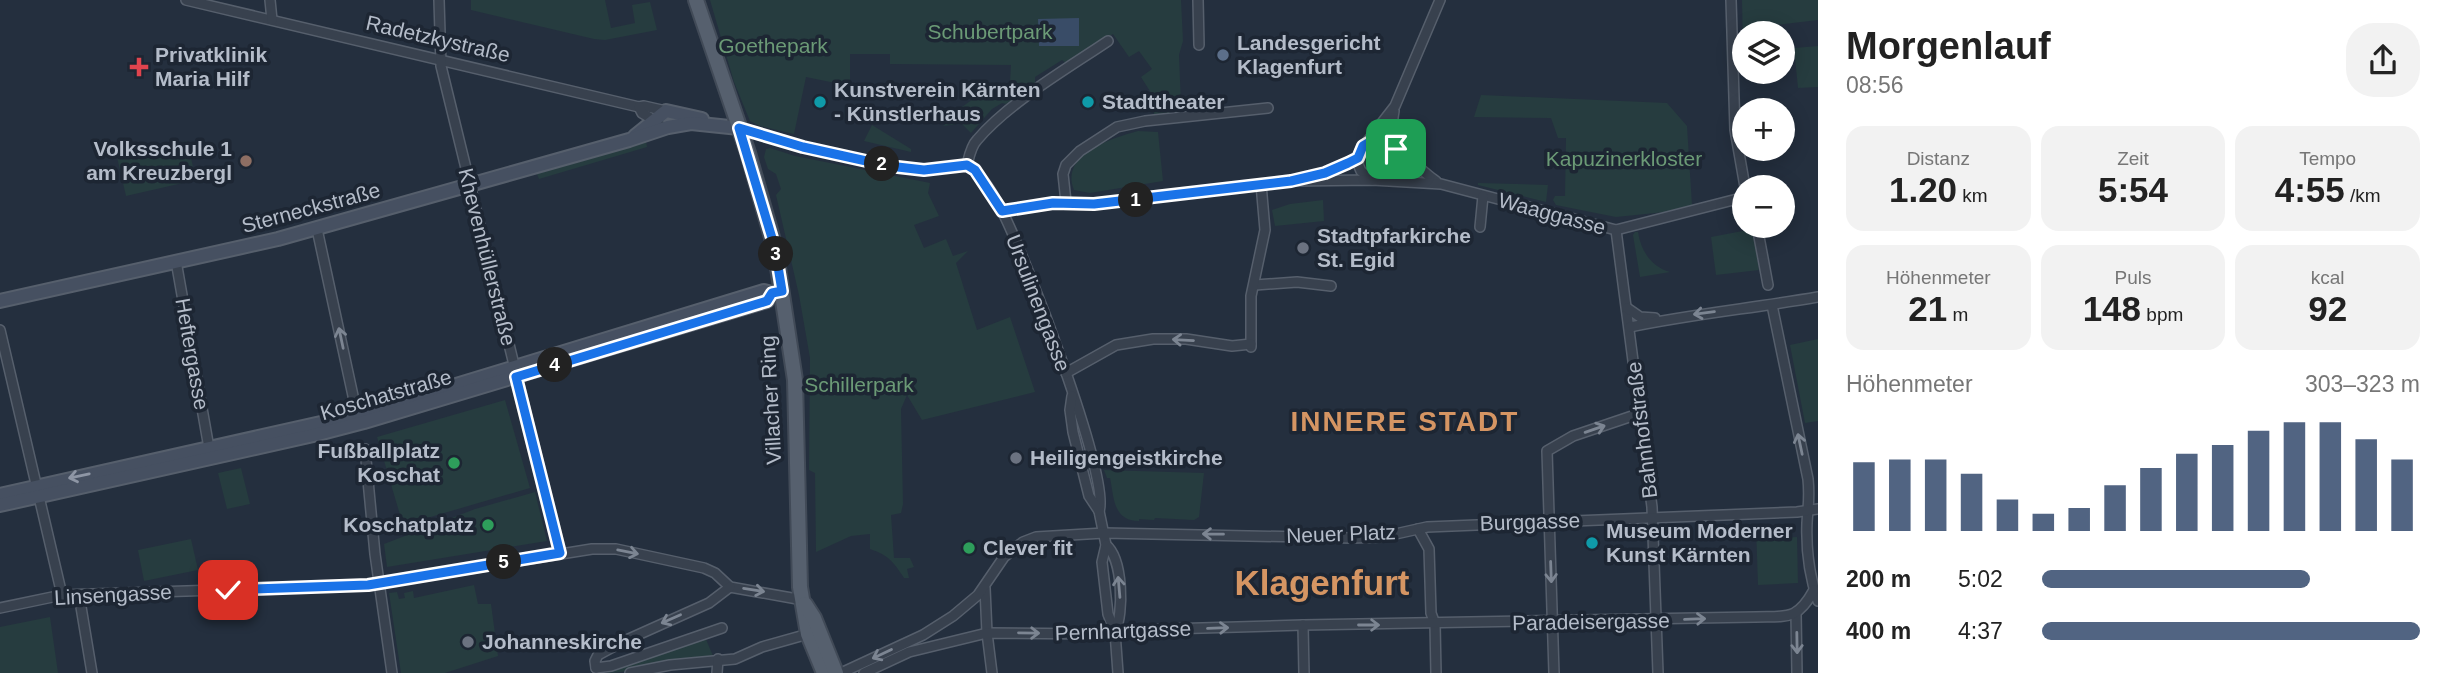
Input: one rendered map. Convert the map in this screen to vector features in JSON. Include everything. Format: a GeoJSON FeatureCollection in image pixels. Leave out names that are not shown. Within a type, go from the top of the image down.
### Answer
{"type":"FeatureCollection","features":[{"type":"Feature","properties":{"kind":"main road","name":"Villacher Ring"},"geometry":{"type":"LineString","coordinates":[[696,0],[739,128],[775,248],[777,292],[795,380],[798,535],[803,600],[808,634],[824,673]]}},
{"type":"Feature","properties":{"kind":"main road","name":"Radetzkystraße"},"geometry":{"type":"LineString","coordinates":[[666,111],[739,128]]}},
{"type":"Feature","properties":{"kind":"main road","name":"Sterneckstraße"},"geometry":{"type":"LineString","coordinates":[[629,141],[666,111]]}},
{"type":"Feature","properties":{"kind":"main road","name":"Sterneckstraße"},"geometry":{"type":"LineString","coordinates":[[0,301],[317,229],[629,141],[668,127],[691,123],[739,128]]}},
{"type":"Feature","properties":{"kind":"main road","name":"Koschatstraße"},"geometry":{"type":"LineString","coordinates":[[0,495],[38,491],[285,436],[358,409],[515,372],[767,301],[777,292]]}},
{"type":"Feature","properties":{"kind":"main road","name":"Koschatstraße"},"geometry":{"type":"LineString","coordinates":[[0,505],[38,491],[209,448],[364,422],[515,372]]}},
{"type":"Feature","properties":{"kind":"main road","name":"Villacher Ring"},"geometry":{"type":"LineString","coordinates":[[803,600],[839,673]]}},
{"type":"Feature","properties":{"kind":"street","name":"Radetzkystraße"},"geometry":{"type":"LineString","coordinates":[[187,0],[639,107],[666,111]]}},
{"type":"Feature","properties":{"kind":"street"},"geometry":{"type":"LineString","coordinates":[[270,0],[272,20]]}},
{"type":"Feature","properties":{"kind":"street","name":"Khevenhüllerstraße"},"geometry":{"type":"LineString","coordinates":[[439,0],[440,60],[560,553]]}},
{"type":"Feature","properties":{"kind":"street"},"geometry":{"type":"LineString","coordinates":[[1198,0],[1199,45]]}},
{"type":"Feature","properties":{"kind":"street"},"geometry":{"type":"LineString","coordinates":[[1382,181],[1393,176],[1399,165],[1391,125],[1395,106],[1440,0]]}},
{"type":"Feature","properties":{"kind":"street"},"geometry":{"type":"LineString","coordinates":[[1731,0],[1735,130],[1743,175]]}},
{"type":"Feature","properties":{"kind":"street"},"geometry":{"type":"LineString","coordinates":[[967,165],[976,141],[1002,116],[1053,77],[1108,41]]}},
{"type":"Feature","properties":{"kind":"street"},"geometry":{"type":"LineString","coordinates":[[1371,180],[1361,171],[1358,158],[1363,146],[1395,106]]}},
{"type":"Feature","properties":{"kind":"street","name":"Radetzkystraße"},"geometry":{"type":"LineString","coordinates":[[639,107],[642,113],[668,127]]}},
{"type":"Feature","properties":{"kind":"street"},"geometry":{"type":"LineString","coordinates":[[1066,202],[1063,174],[1066,165],[1080,151],[1117,127],[1145,121],[1268,108]]}},
{"type":"Feature","properties":{"kind":"street","name":"Radetzkystraße"},"geometry":{"type":"LineString","coordinates":[[739,128],[793,144],[889,166],[924,170],[967,165]]}},
{"type":"Feature","properties":{"kind":"street"},"geometry":{"type":"LineString","coordinates":[[1368,142],[1382,139],[1441,184]]}},
{"type":"Feature","properties":{"kind":"street"},"geometry":{"type":"LineString","coordinates":[[1291,181],[1325,173],[1358,158]]}},
{"type":"Feature","properties":{"kind":"street","name":"Ursulinengasse"},"geometry":{"type":"LineString","coordinates":[[967,165],[975,170],[1002,211],[1066,373],[1072,395],[1070,410],[1077,448],[1090,496],[1099,511],[1106,545]]}},
{"type":"Feature","properties":{"kind":"street"},"geometry":{"type":"LineString","coordinates":[[1002,211],[1066,202],[1094,204],[1291,181],[1371,180],[1441,184]]}},
{"type":"Feature","properties":{"kind":"street"},"geometry":{"type":"LineString","coordinates":[[1066,373],[1116,345],[1153,339],[1186,339],[1251,347],[1251,301],[1265,230],[1261,184]]}},
{"type":"Feature","properties":{"kind":"street","name":"Waaggasse"},"geometry":{"type":"LineString","coordinates":[[1441,184],[1616,230],[1732,200]]}},
{"type":"Feature","properties":{"kind":"street"},"geometry":{"type":"LineString","coordinates":[[1480,227],[1483,196]]}},
{"type":"Feature","properties":{"kind":"street"},"geometry":{"type":"LineString","coordinates":[[317,229],[358,409]]}},
{"type":"Feature","properties":{"kind":"street","name":"Bahnhofstraße"},"geometry":{"type":"LineString","coordinates":[[1616,230],[1653,517],[1658,673]]}},
{"type":"Feature","properties":{"kind":"street"},"geometry":{"type":"LineString","coordinates":[[1759,238],[1768,285]]}},
{"type":"Feature","properties":{"kind":"street","name":"Heftergasse"},"geometry":{"type":"LineString","coordinates":[[176,261],[209,448]]}},
{"type":"Feature","properties":{"kind":"street"},"geometry":{"type":"LineString","coordinates":[[1255,285],[1297,282],[1331,286]]}},
{"type":"Feature","properties":{"kind":"street"},"geometry":{"type":"LineString","coordinates":[[1630,327],[1696,314],[1818,297]]}},
{"type":"Feature","properties":{"kind":"street"},"geometry":{"type":"LineString","coordinates":[[1772,305],[1814,510],[1807,532],[1814,590],[1818,601]]}},
{"type":"Feature","properties":{"kind":"street"},"geometry":{"type":"LineString","coordinates":[[1627,308],[1640,317],[1667,319]]}},
{"type":"Feature","properties":{"kind":"street"},"geometry":{"type":"LineString","coordinates":[[0,330],[62,595]]}},
{"type":"Feature","properties":{"kind":"street"},"geometry":{"type":"LineString","coordinates":[[1554,673],[1546,456],[1551,447],[1573,436],[1640,413]]}},
{"type":"Feature","properties":{"kind":"street"},"geometry":{"type":"LineString","coordinates":[[365,449],[379,583],[392,673]]}},
{"type":"Feature","properties":{"kind":"street","name":"Burggasse"},"geometry":{"type":"LineString","coordinates":[[1418,529],[1814,510]]}},
{"type":"Feature","properties":{"kind":"street","name":"Neuer Platz"},"geometry":{"type":"LineString","coordinates":[[839,673],[923,635],[962,609],[985,588],[1004,557],[1023,542],[1050,536],[1104,533],[1352,538],[1382,537],[1418,529],[1429,550],[1436,673]]}},
{"type":"Feature","properties":{"kind":"street"},"geometry":{"type":"LineString","coordinates":[[1106,545],[1102,562],[1108,614],[1115,632],[1118,673]]}},
{"type":"Feature","properties":{"kind":"street"},"geometry":{"type":"LineString","coordinates":[[1106,545],[1117,562],[1121,614],[1115,632]]}},
{"type":"Feature","properties":{"kind":"street","name":"Linsengasse"},"geometry":{"type":"LineString","coordinates":[[0,608],[62,595],[303,588],[379,583],[592,549],[616,549],[704,568],[715,573],[730,587],[803,600]]}},
{"type":"Feature","properties":{"kind":"street"},"geometry":{"type":"LineString","coordinates":[[722,628],[597,670],[595,661],[598,655],[709,603],[730,587]]}},
{"type":"Feature","properties":{"kind":"street"},"geometry":{"type":"LineString","coordinates":[[985,588],[986,633],[992,673]]}},
{"type":"Feature","properties":{"kind":"street"},"geometry":{"type":"LineString","coordinates":[[1797,673],[1796,613],[1807,604],[1814,590]]}},
{"type":"Feature","properties":{"kind":"street"},"geometry":{"type":"LineString","coordinates":[[79,595],[92,673]]}},
{"type":"Feature","properties":{"kind":"street","name":"Paradeisergasse"},"geometry":{"type":"LineString","coordinates":[[1435,624],[1656,621],[1746,618],[1796,613]]}},
{"type":"Feature","properties":{"kind":"street"},"geometry":{"type":"LineString","coordinates":[[1304,673],[1303,625],[1435,624]]}},
{"type":"Feature","properties":{"kind":"street","name":"Pernhartgasse"},"geometry":{"type":"LineString","coordinates":[[864,673],[924,647],[986,633],[1072,634],[1303,625]]}},
{"type":"Feature","properties":{"kind":"street"},"geometry":{"type":"LineString","coordinates":[[630,673],[718,659],[735,659],[762,647],[808,634]]}},
{"type":"Feature","properties":{"kind":"street"},"geometry":{"type":"LineString","coordinates":[[717,673],[718,659]]}},
{"type":"Feature","properties":{"kind":"green space"},"geometry":{"type":"Polygon","coordinates":[[[471,0],[605,0],[611,28],[635,23],[632,5],[650,2],[657,30],[605,40],[594,39],[471,10],[471,0]]]}},
{"type":"Feature","properties":{"kind":"green space"},"geometry":{"type":"Polygon","coordinates":[[[710,0],[1181,0],[1181,105],[1173,113],[1154,116],[1153,96],[1141,77],[1152,69],[1139,51],[1129,57],[1113,34],[1067,64],[1062,60],[1035,77],[1035,84],[1006,104],[1002,103],[992,109],[971,133],[958,120],[958,124],[943,126],[956,115],[955,112],[980,94],[1010,83],[1011,65],[890,64],[890,54],[850,54],[850,86],[806,77],[794,134],[750,121],[734,82],[710,0]]]}},
{"type":"Feature","properties":{"kind":"green space"},"geometry":{"type":"Polygon","coordinates":[[[1742,0],[1818,0],[1818,20],[1795,23],[1742,21],[1742,0]]]}},
{"type":"Feature","properties":{"kind":"green space"},"geometry":{"type":"Polygon","coordinates":[[[1818,46],[1818,87],[1798,88],[1795,48],[1818,46]]]}},
{"type":"Feature","properties":{"kind":"green space","name":"Kapuzinerkloster"},"geometry":{"type":"Polygon","coordinates":[[[1481,95],[1667,103],[1687,126],[1692,205],[1665,212],[1616,217],[1556,205],[1553,200],[1555,196],[1565,196],[1566,138],[1558,138],[1551,118],[1474,117],[1481,95]]]}},
{"type":"Feature","properties":{"kind":"green space"},"geometry":{"type":"Polygon","coordinates":[[[872,125],[911,149],[911,152],[864,141],[872,125]]]}},
{"type":"Feature","properties":{"kind":"green space"},"geometry":{"type":"Polygon","coordinates":[[[1138,131],[1158,132],[1163,181],[1090,193],[1074,190],[1071,177],[1081,157],[1103,143],[1138,131]]]}},
{"type":"Feature","properties":{"kind":"green space"},"geometry":{"type":"Polygon","coordinates":[[[187,141],[196,180],[126,196],[117,157],[187,141]]]}},
{"type":"Feature","properties":{"kind":"green space"},"geometry":{"type":"Polygon","coordinates":[[[641,141],[646,141],[647,147],[539,179],[537,174],[638,145],[641,141]]]}},
{"type":"Feature","properties":{"kind":"green space"},"geometry":{"type":"Polygon","coordinates":[[[1379,146],[1385,147],[1393,155],[1393,167],[1385,175],[1379,176],[1373,175],[1365,167],[1364,161],[1365,155],[1373,147],[1379,146]]]}},
{"type":"Feature","properties":{"kind":"green space","name":"Schillerpark"},"geometry":{"type":"Polygon","coordinates":[[[766,149],[795,156],[930,183],[928,193],[939,216],[914,225],[924,248],[946,239],[953,256],[968,251],[956,263],[977,330],[1010,317],[1035,392],[922,420],[907,395],[901,409],[903,504],[901,513],[891,515],[894,558],[910,558],[914,567],[907,569],[909,578],[904,578],[894,563],[882,554],[870,549],[870,534],[851,536],[816,552],[815,473],[809,470],[810,358],[776,195],[781,189],[776,174],[768,169],[764,157],[766,149]]]}},
{"type":"Feature","properties":{"kind":"green space"},"geometry":{"type":"Polygon","coordinates":[[[1478,185],[1548,185],[1546,202],[1478,185]]]}},
{"type":"Feature","properties":{"kind":"green space"},"geometry":{"type":"Polygon","coordinates":[[[1323,200],[1324,221],[1275,226],[1272,210],[1290,204],[1323,200]]]}},
{"type":"Feature","properties":{"kind":"green space"},"geometry":{"type":"Polygon","coordinates":[[[1638,232],[1648,258],[1670,272],[1640,277],[1633,235],[1638,232]]]}},
{"type":"Feature","properties":{"kind":"green space"},"geometry":{"type":"Polygon","coordinates":[[[1732,233],[1732,238],[1754,238],[1759,270],[1716,275],[1711,237],[1732,233]]]}},
{"type":"Feature","properties":{"kind":"green space"},"geometry":{"type":"Polygon","coordinates":[[[1818,339],[1818,421],[1805,423],[1790,345],[1818,339]]]}},
{"type":"Feature","properties":{"kind":"green space","name":"Fußballplatz Koschat"},"geometry":{"type":"Polygon","coordinates":[[[505,400],[530,488],[403,525],[377,437],[505,400]]]}},
{"type":"Feature","properties":{"kind":"green space"},"geometry":{"type":"Polygon","coordinates":[[[241,468],[250,504],[227,509],[218,473],[241,468]]]}},
{"type":"Feature","properties":{"kind":"green space"},"geometry":{"type":"Polygon","coordinates":[[[1104,470],[1204,473],[1199,517],[1194,520],[1130,520],[1119,512],[1110,478],[1107,478],[1104,470]]]}},
{"type":"Feature","properties":{"kind":"green space","name":"Koschatplatz"},"geometry":{"type":"Polygon","coordinates":[[[535,492],[547,541],[387,567],[384,544],[475,509],[535,492]]]}},
{"type":"Feature","properties":{"kind":"green space"},"geometry":{"type":"Polygon","coordinates":[[[1777,526],[1777,538],[1797,537],[1798,583],[1758,585],[1756,527],[1777,526]]]}},
{"type":"Feature","properties":{"kind":"green space"},"geometry":{"type":"Polygon","coordinates":[[[191,539],[198,570],[144,581],[138,550],[191,539]]]}},
{"type":"Feature","properties":{"kind":"green space"},"geometry":{"type":"Polygon","coordinates":[[[474,585],[478,604],[491,604],[498,656],[445,673],[401,673],[389,593],[397,592],[399,599],[405,598],[404,593],[413,591],[414,598],[474,585]]]}},
{"type":"Feature","properties":{"kind":"green space"},"geometry":{"type":"Polygon","coordinates":[[[50,617],[58,673],[0,673],[0,627],[50,617]]]}},
{"type":"Feature","properties":{"kind":"green space"},"geometry":{"type":"Polygon","coordinates":[[[705,637],[713,656],[608,673],[607,670],[705,637]]]}},
{"type":"Feature","properties":{"kind":"water"},"geometry":{"type":"Polygon","coordinates":[[[1079,18],[1079,46],[1039,46],[1038,19],[1079,18]]]}},
{"type":"Feature","properties":{"kind":"place","name":"Landesgericht Klagenfurt"},"geometry":{"type":"Point","coordinates":[1223,55]}},
{"type":"Feature","properties":{"kind":"place","name":"Privatklinik Maria Hilf"},"geometry":{"type":"Point","coordinates":[139,67]}},
{"type":"Feature","properties":{"kind":"place","name":"Kunstverein Kärnten - Künstlerhaus"},"geometry":{"type":"Point","coordinates":[820,102]}},
{"type":"Feature","properties":{"kind":"place","name":"Stadttheater"},"geometry":{"type":"Point","coordinates":[1088,102]}},
{"type":"Feature","properties":{"kind":"place","name":"Volksschule 1 am Kreuzbergl"},"geometry":{"type":"Point","coordinates":[246,161]}},
{"type":"Feature","properties":{"kind":"place","name":"Stadtpfarkirche St. Egid"},"geometry":{"type":"Point","coordinates":[1303,248]}},
{"type":"Feature","properties":{"kind":"place","name":"Heiligengeistkirche"},"geometry":{"type":"Point","coordinates":[1016,458]}},
{"type":"Feature","properties":{"kind":"place","name":"Fußballplatz Koschat"},"geometry":{"type":"Point","coordinates":[454,463]}},
{"type":"Feature","properties":{"kind":"place","name":"Koschatplatz"},"geometry":{"type":"Point","coordinates":[488,525]}},
{"type":"Feature","properties":{"kind":"place","name":"Museum Moderner Kunst Kärnten"},"geometry":{"type":"Point","coordinates":[1592,543]}},
{"type":"Feature","properties":{"kind":"place","name":"Clever fit"},"geometry":{"type":"Point","coordinates":[969,548]}},
{"type":"Feature","properties":{"kind":"place","name":"Johanneskirche"},"geometry":{"type":"Point","coordinates":[468,642]}},
{"type":"Feature","properties":{"kind":"district","name":"INNERE STADT"},"geometry":{"type":"Point","coordinates":[1405,421]}},
{"type":"Feature","properties":{"kind":"district","name":"Klagenfurt"},"geometry":{"type":"Point","coordinates":[1322,583]}},
{"type":"Feature","properties":{"kind":"route"},"geometry":{"type":"LineString","coordinates":[[228,590],[368,585],[560,553],[516,377],[767,301],[772,293],[782,291],[775,248],[763,202],[739,128],[803,147],[889,166],[924,170],[967,165],[975,170],[1002,211],[1053,203],[1094,204],[1291,181],[1325,173],[1358,158],[1363,146],[1375,139],[1388,141],[1396,149]]}},
{"type":"Feature","properties":{"kind":"park label","name":"Schubertpark"},"geometry":{"type":"Point","coordinates":[990,32]}},
{"type":"Feature","properties":{"kind":"park label","name":"Goethepark"},"geometry":{"type":"Point","coordinates":[773,46]}}]}
